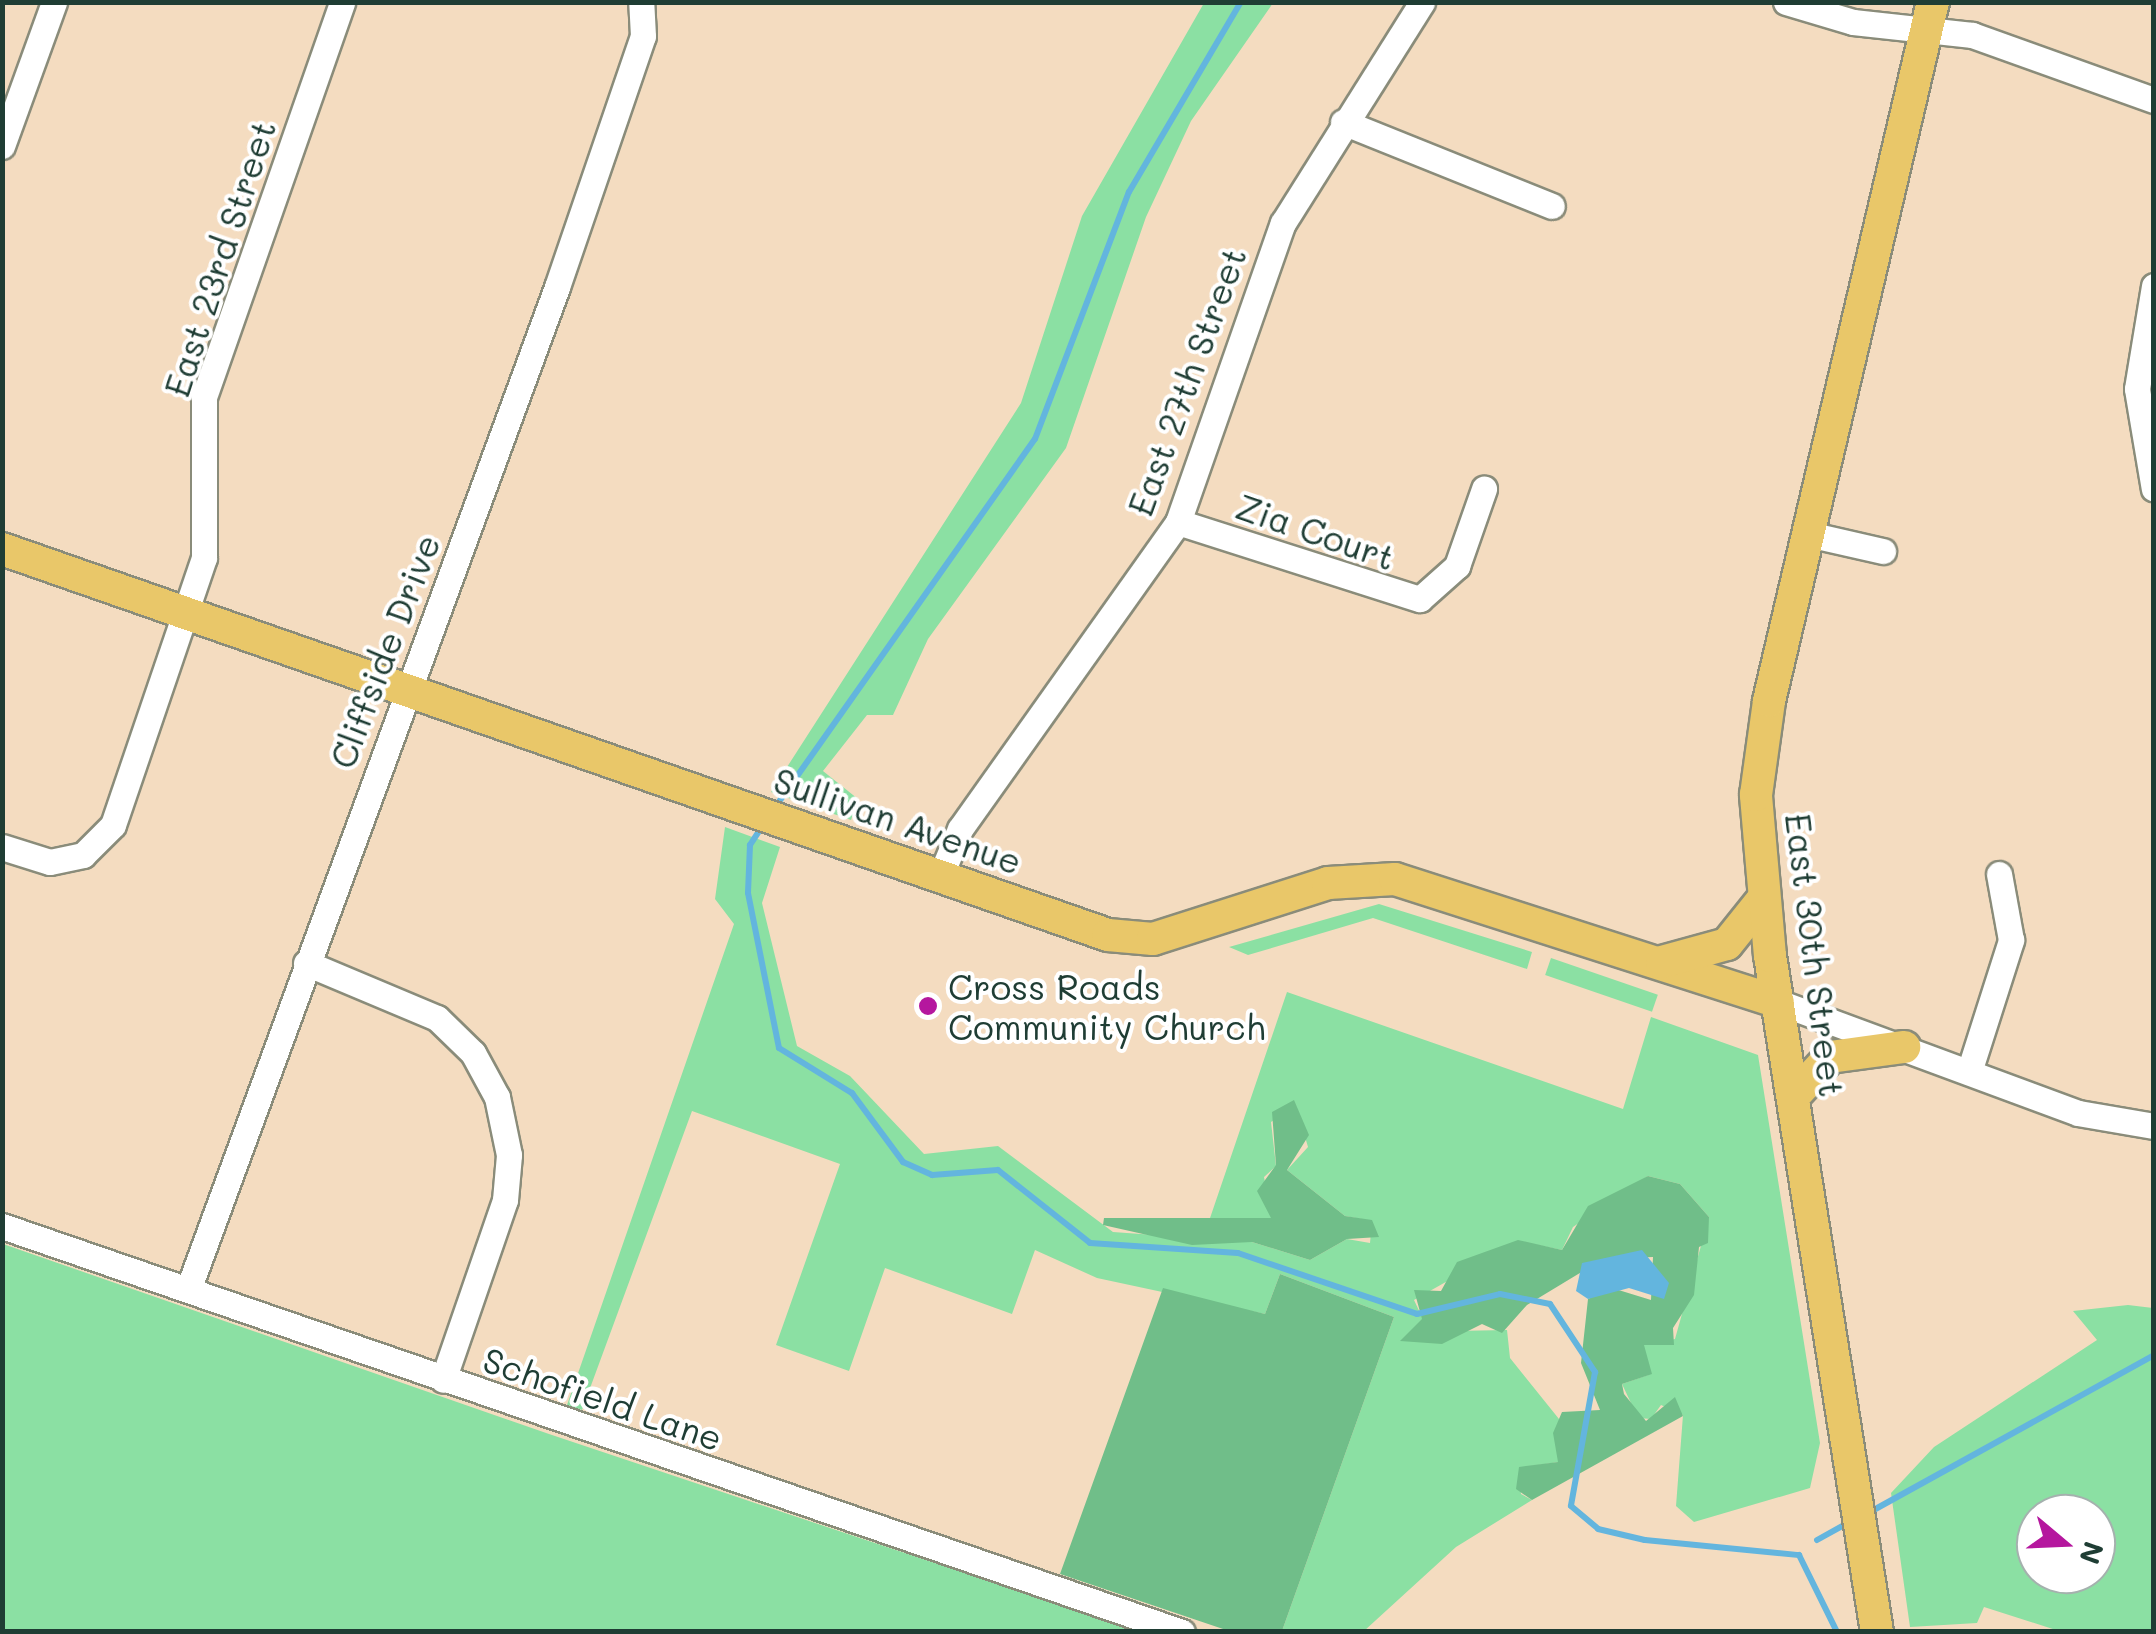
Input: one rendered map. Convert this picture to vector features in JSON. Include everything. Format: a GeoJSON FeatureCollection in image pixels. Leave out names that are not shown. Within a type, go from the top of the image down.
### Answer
{"type":"FeatureCollection","features":[{"type":"Feature","properties":{"kind":"main road","name":"East 30th Street"},"geometry":{"type":"LineString","coordinates":[[1878,1632],[1762,899],[1759,760],[1930,16]]}},
{"type":"Feature","properties":{"kind":"main road","name":"Sullivan Avenue"},"geometry":{"type":"LineString","coordinates":[[2,549],[940,877],[1142,939],[1328,884],[1394,878],[1778,1002]]}},
{"type":"Feature","properties":{"kind":"main road"},"geometry":{"type":"LineString","coordinates":[[1659,962],[1727,944],[1762,899]]}},
{"type":"Feature","properties":{"kind":"main road"},"geometry":{"type":"LineString","coordinates":[[1794,1096],[1830,1057],[1904,1047]]}},
{"type":"Feature","properties":{"kind":"street"},"geometry":{"type":"LineString","coordinates":[[2,146],[54,2]]}},
{"type":"Feature","properties":{"kind":"street","name":"East 23rd Street"},"geometry":{"type":"LineString","coordinates":[[2,847],[66,858],[113,825],[187,614],[208,527],[204,397],[342,2]]}},
{"type":"Feature","properties":{"kind":"street","name":"Cliffside Drive"},"geometry":{"type":"LineString","coordinates":[[188,1290],[643,36],[641,2]]}},
{"type":"Feature","properties":{"kind":"street","name":"East 27th Street"},"geometry":{"type":"LineString","coordinates":[[940,877],[960,829],[1178,522],[1271,251],[1343,122],[1422,2]]}},
{"type":"Feature","properties":{"kind":"street"},"geometry":{"type":"LineString","coordinates":[[1786,2],[1930,16],[2154,100]]}},
{"type":"Feature","properties":{"kind":"street"},"geometry":{"type":"LineString","coordinates":[[1343,122],[1552,206]]}},
{"type":"Feature","properties":{"kind":"street"},"geometry":{"type":"LineString","coordinates":[[2154,286],[2137,389],[2154,489]]}},
{"type":"Feature","properties":{"kind":"street","name":"Zia Court"},"geometry":{"type":"LineString","coordinates":[[1178,522],[1420,599],[1457,566],[1484,489]]}},
{"type":"Feature","properties":{"kind":"street"},"geometry":{"type":"LineString","coordinates":[[1808,534],[1883,550]]}},
{"type":"Feature","properties":{"kind":"street"},"geometry":{"type":"LineString","coordinates":[[1969,1072],[2009,952],[1999,874]]}},
{"type":"Feature","properties":{"kind":"street"},"geometry":{"type":"LineString","coordinates":[[306,963],[437,1018],[473,1054],[496,1097],[509,1155],[505,1200],[443,1380]]}},
{"type":"Feature","properties":{"kind":"street"},"geometry":{"type":"LineString","coordinates":[[1778,1002],[2078,1112],[2154,1126]]}},
{"type":"Feature","properties":{"kind":"street","name":"Schofield Lane"},"geometry":{"type":"LineString","coordinates":[[2,1226],[1182,1632]]}},
{"type":"Feature","properties":{"kind":"green space"},"geometry":{"type":"Polygon","coordinates":[[[1204,3],[1273,3],[1191,121],[1146,217],[1066,448],[928,639],[893,715],[867,715],[823,771],[858,799],[851,820],[771,792],[1021,403],[1082,216],[1204,3]]]}},
{"type":"Feature","properties":{"kind":"green space"},"geometry":{"type":"Polygon","coordinates":[[[725,827],[780,847],[762,903],[797,1046],[850,1076],[924,1154],[998,1146],[1113,1232],[1252,1242],[1310,1260],[1347,1239],[1370,1243],[1372,1221],[1345,1216],[1287,1170],[1308,1147],[1296,1106],[1271,1122],[1276,1166],[1264,1177],[1272,1218],[1209,1221],[1287,992],[1623,1109],[1651,1017],[1758,1055],[1820,1443],[1810,1488],[1694,1522],[1676,1506],[1683,1415],[1661,1405],[1651,1419],[1638,1418],[1622,1384],[1648,1375],[1643,1345],[1675,1339],[1709,1217],[1680,1184],[1648,1176],[1573,1227],[1562,1250],[1518,1241],[1414,1300],[1423,1319],[1453,1331],[1507,1330],[1510,1358],[1559,1419],[1559,1462],[1519,1468],[1521,1494],[1532,1500],[1456,1547],[1364,1631],[1282,1631],[1394,1317],[1280,1274],[1265,1314],[1097,1278],[1035,1250],[1012,1314],[885,1268],[849,1371],[776,1345],[840,1164],[692,1111],[582,1410],[567,1405],[734,924],[715,899],[725,827]]]}},
{"type":"Feature","properties":{"kind":"green space"},"geometry":{"type":"Polygon","coordinates":[[[1379,904],[1532,952],[1527,969],[1373,918],[1248,955],[1229,947],[1379,904]]]}},
{"type":"Feature","properties":{"kind":"green space"},"geometry":{"type":"Polygon","coordinates":[[[1551,958],[1658,995],[1652,1012],[1545,975],[1551,958]]]}},
{"type":"Feature","properties":{"kind":"green space"},"geometry":{"type":"Polygon","coordinates":[[[1294,1100],[1309,1135],[1287,1170],[1345,1216],[1372,1220],[1379,1237],[1347,1239],[1310,1260],[1252,1242],[1192,1245],[1103,1225],[1104,1218],[1271,1218],[1257,1191],[1276,1165],[1272,1112],[1294,1100]]]}},
{"type":"Feature","properties":{"kind":"green space"},"geometry":{"type":"Polygon","coordinates":[[[1648,1176],[1680,1184],[1709,1217],[1708,1243],[1699,1247],[1694,1295],[1673,1328],[1674,1345],[1644,1345],[1652,1374],[1622,1384],[1624,1394],[1646,1421],[1675,1397],[1683,1416],[1532,1500],[1516,1489],[1519,1467],[1558,1462],[1553,1433],[1562,1412],[1600,1410],[1581,1363],[1588,1299],[1612,1288],[1651,1300],[1653,1257],[1603,1259],[1527,1305],[1502,1333],[1482,1324],[1442,1344],[1400,1341],[1422,1319],[1414,1290],[1441,1291],[1457,1262],[1518,1240],[1562,1250],[1588,1206],[1648,1176]]]}},
{"type":"Feature","properties":{"kind":"green space"},"geometry":{"type":"Polygon","coordinates":[[[3,1244],[549,1434],[1138,1631],[3,1632],[3,1244]]]}},
{"type":"Feature","properties":{"kind":"green space"},"geometry":{"type":"Polygon","coordinates":[[[1280,1274],[1394,1317],[1282,1631],[1229,1631],[1060,1574],[1163,1288],[1265,1314],[1280,1274]]]}},
{"type":"Feature","properties":{"kind":"green space"},"geometry":{"type":"Polygon","coordinates":[[[2128,1305],[2153,1308],[2153,1631],[2059,1631],[1984,1607],[1977,1623],[1910,1627],[1891,1493],[1934,1447],[2097,1340],[2073,1311],[2128,1305]]]}},
{"type":"Feature","properties":{"kind":"water"},"geometry":{"type":"Polygon","coordinates":[[[1642,1250],[1669,1283],[1664,1299],[1629,1288],[1588,1299],[1576,1291],[1582,1263],[1642,1250]]]}},
{"type":"Feature","properties":{"kind":"waterway"},"geometry":{"type":"LineString","coordinates":[[776,806],[1035,439],[1129,192],[1241,2]]}},
{"type":"Feature","properties":{"kind":"waterway"},"geometry":{"type":"LineString","coordinates":[[763,825],[750,845],[748,893],[779,1048],[852,1093],[903,1162],[932,1175],[998,1170],[1090,1243],[1238,1253],[1417,1314],[1500,1294],[1550,1304],[1595,1372],[1571,1506],[1598,1529],[1645,1540],[1799,1555],[1837,1632]]}},
{"type":"Feature","properties":{"kind":"waterway"},"geometry":{"type":"LineString","coordinates":[[1870,1512],[2154,1355]]}},
{"type":"Feature","properties":{"kind":"waterway"},"geometry":{"type":"LineString","coordinates":[[1817,1540],[1850,1522]]}},
{"type":"Feature","properties":{"kind":"place","name":"Cross Roads Community Church"},"geometry":{"type":"Point","coordinates":[928,1006]}}]}
